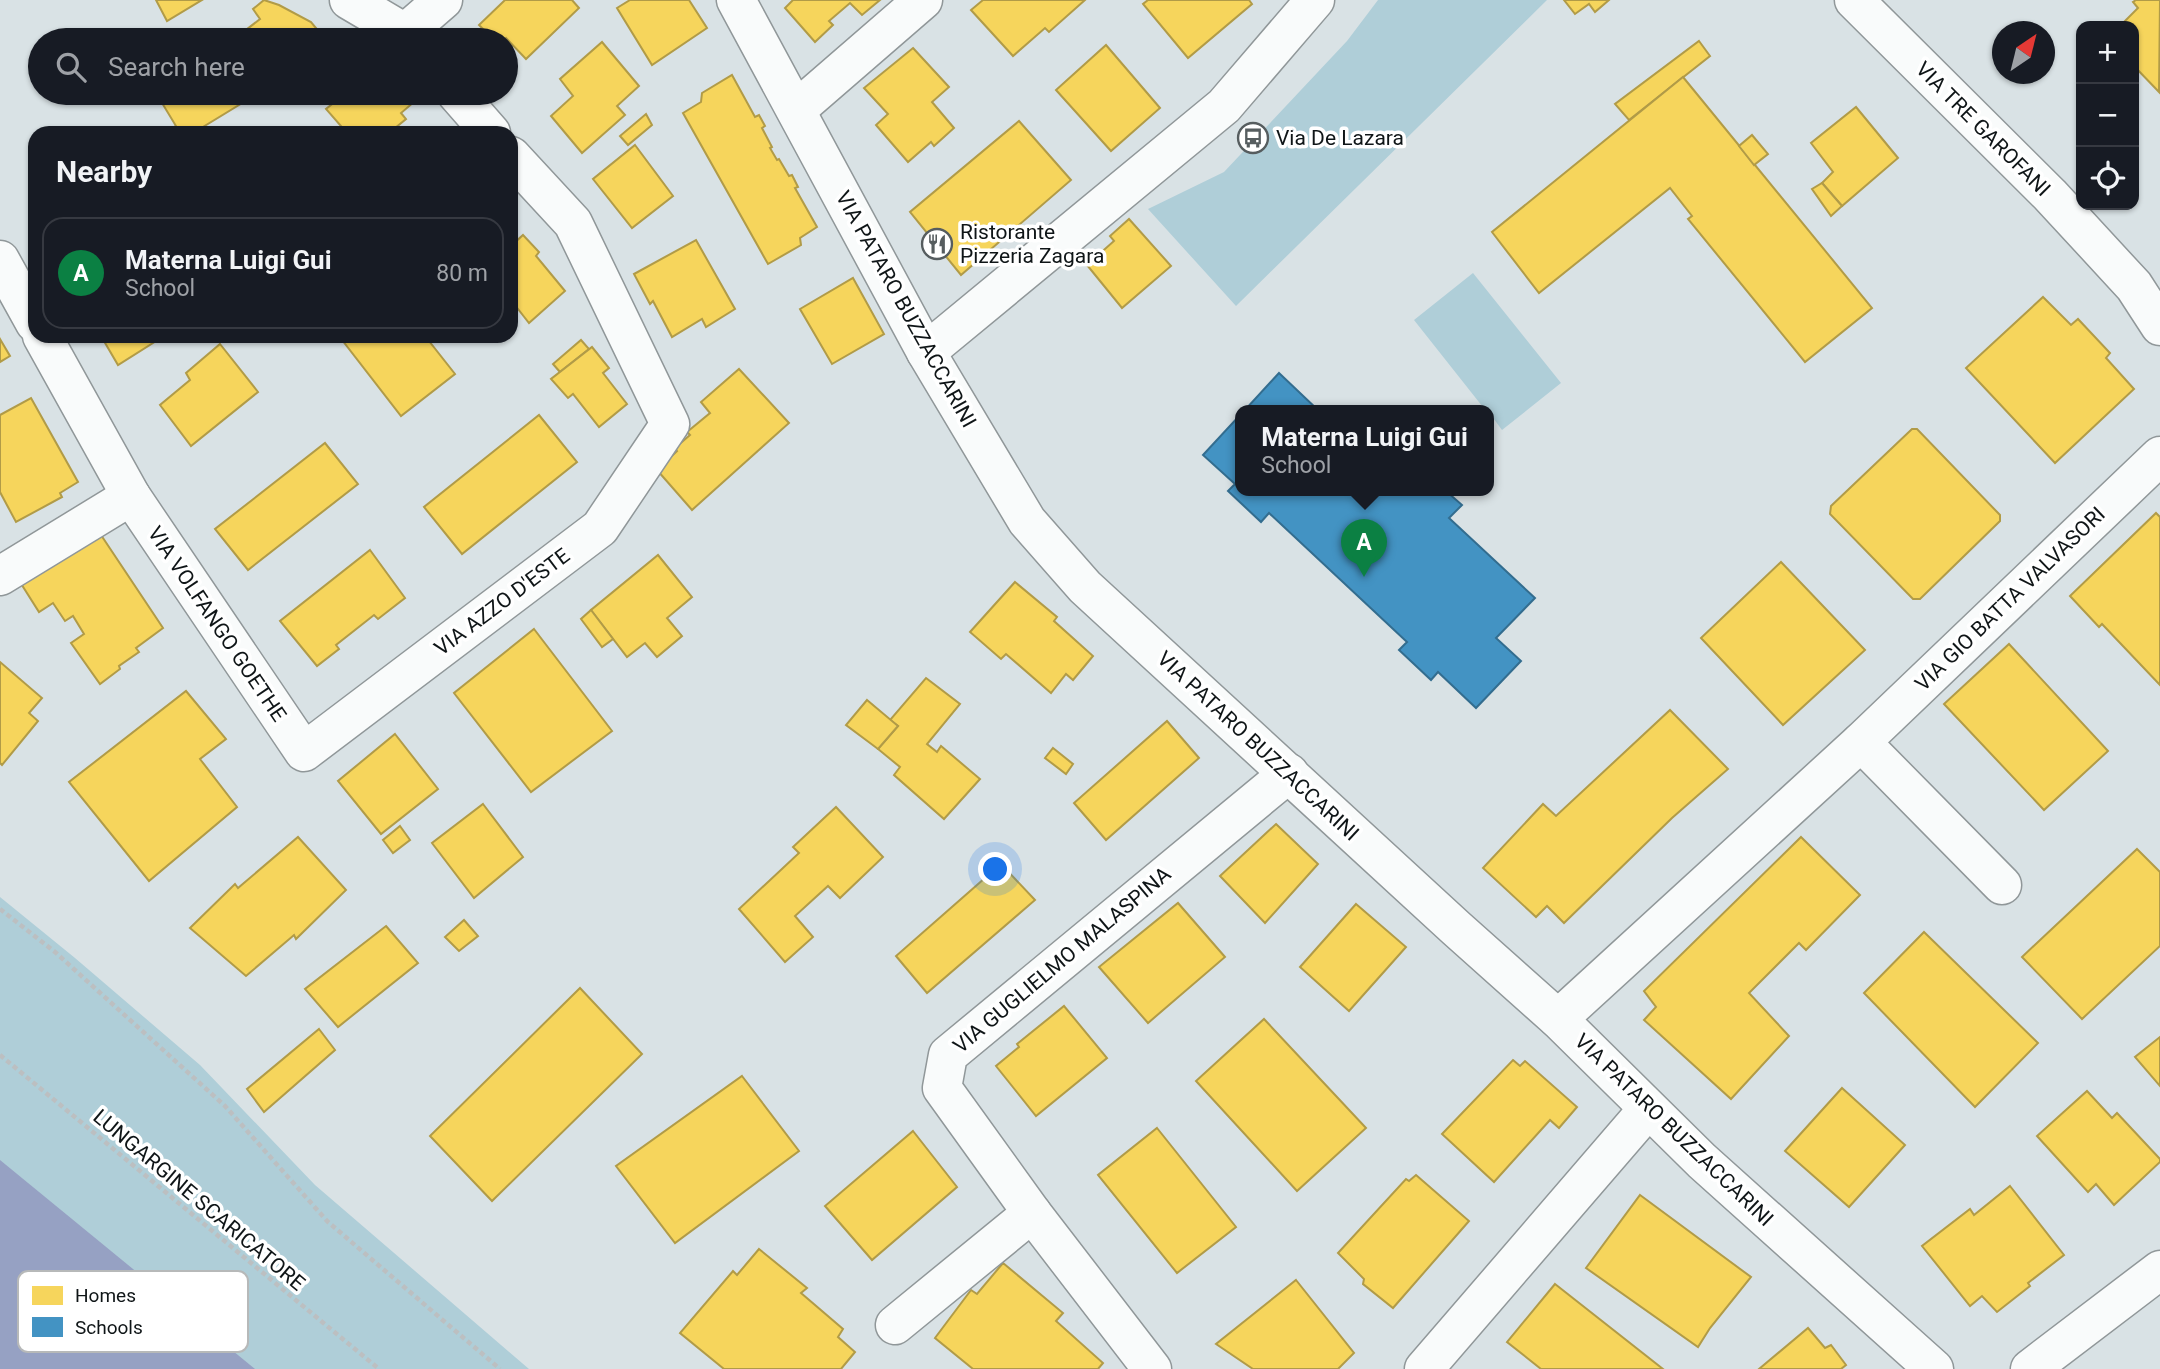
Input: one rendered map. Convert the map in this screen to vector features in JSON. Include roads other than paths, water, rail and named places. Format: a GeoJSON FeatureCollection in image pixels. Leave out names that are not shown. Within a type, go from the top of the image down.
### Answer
{"type":"FeatureCollection","features":[{"type":"Feature","properties":{"kind":"street"},"geometry":{"type":"LineString","coordinates":[[349,0],[394,28]]}},
{"type":"Feature","properties":{"kind":"street"},"geometry":{"type":"LineString","coordinates":[[417,28],[443,0]]}},
{"type":"Feature","properties":{"kind":"street","name":"VIA PATARO BUZZACCARINI"},"geometry":{"type":"LineString","coordinates":[[736,0],[926,352],[1027,521],[1085,587],[1558,1019],[1648,1109],[1934,1369]]}},
{"type":"Feature","properties":{"kind":"street"},"geometry":{"type":"LineString","coordinates":[[796,110],[923,0]]}},
{"type":"Feature","properties":{"kind":"street"},"geometry":{"type":"LineString","coordinates":[[926,352],[1224,106],[1315,0]]}},
{"type":"Feature","properties":{"kind":"street","name":"VIA TRE GAROFANI"},"geometry":{"type":"LineString","coordinates":[[1854,0],[2050,195],[2134,286],[2160,326]]}},
{"type":"Feature","properties":{"kind":"street"},"geometry":{"type":"LineString","coordinates":[[466,105],[485,126]]}},
{"type":"Feature","properties":{"kind":"street","name":"VIA AZZO D'ESTE"},"geometry":{"type":"LineString","coordinates":[[304,752],[600,528],[670,424],[573,223],[518,164]]}},
{"type":"Feature","properties":{"kind":"street"},"geometry":{"type":"LineString","coordinates":[[0,260],[28,310]]}},
{"type":"Feature","properties":{"kind":"street","name":"VIA VOLFANGO GOETHE"},"geometry":{"type":"LineString","coordinates":[[46,343],[131,496],[304,752]]}},
{"type":"Feature","properties":{"kind":"street","name":"VIA GIO BATTA VALVASORI"},"geometry":{"type":"LineString","coordinates":[[1558,1019],[1861,742],[2160,456]]}},
{"type":"Feature","properties":{"kind":"street"},"geometry":{"type":"LineString","coordinates":[[0,576],[131,496]]}},
{"type":"Feature","properties":{"kind":"street"},"geometry":{"type":"LineString","coordinates":[[1861,742],[2002,886]]}},
{"type":"Feature","properties":{"kind":"street","name":"VIA GUGLIELMO MALASPINA"},"geometry":{"type":"LineString","coordinates":[[1152,1369],[1032,1213],[942,1088],[948,1055],[1289,772]]}},
{"type":"Feature","properties":{"kind":"street"},"geometry":{"type":"LineString","coordinates":[[1424,1369],[1648,1109]]}},
{"type":"Feature","properties":{"kind":"street"},"geometry":{"type":"LineString","coordinates":[[895,1325],[1032,1213]]}},
{"type":"Feature","properties":{"kind":"street"},"geometry":{"type":"LineString","coordinates":[[2030,1369],[2160,1270]]}},
{"type":"Feature","properties":{"kind":"place","name":"Via De Lazara"},"geometry":{"type":"Point","coordinates":[1253,138]}},
{"type":"Feature","properties":{"kind":"place","name":"Ristorante Pizzeria Zagara"},"geometry":{"type":"Point","coordinates":[937,244]}},
{"type":"Feature","properties":{"kind":"place","name":"Materna Luigi Gui"},"geometry":{"type":"Point","coordinates":[1364,577]}}]}
